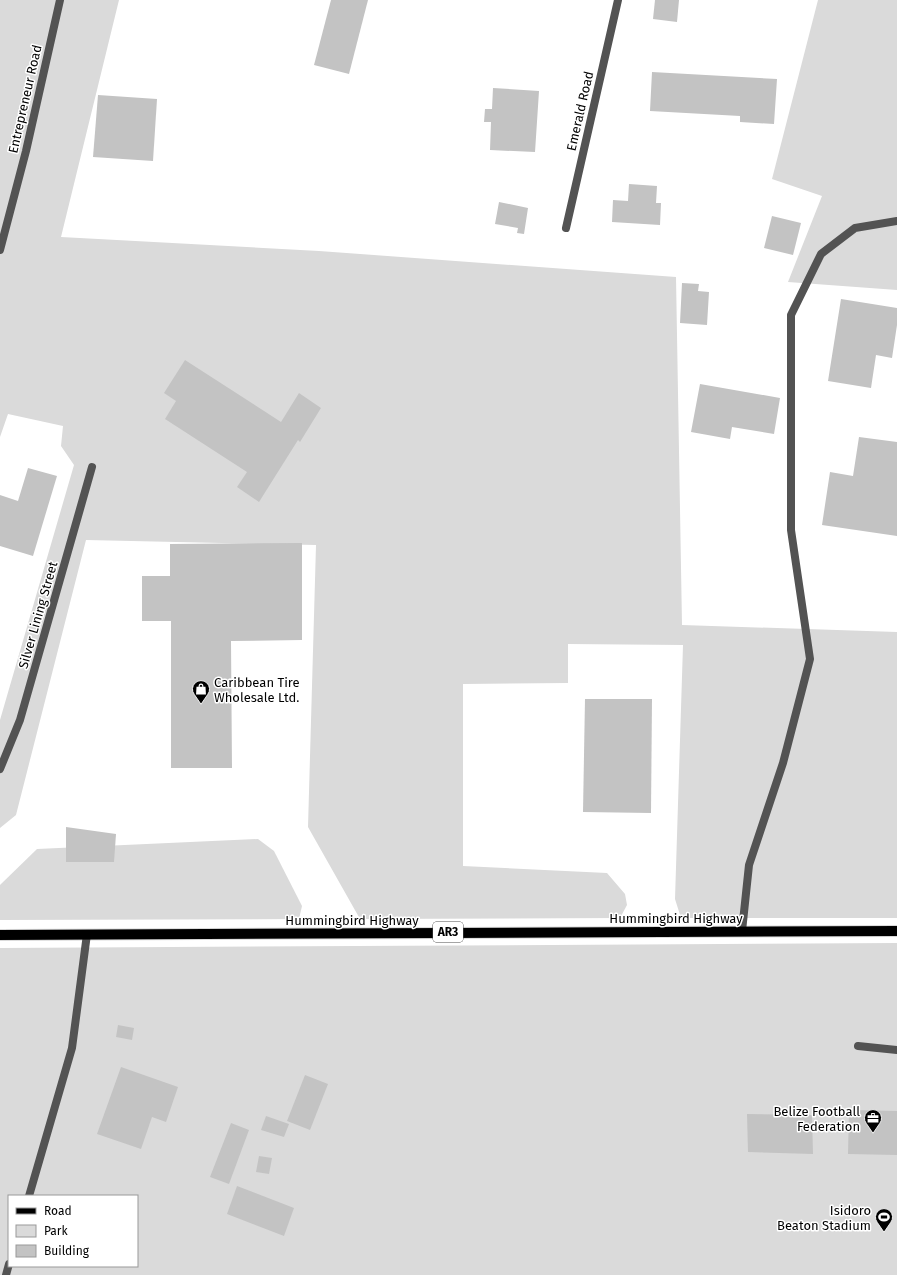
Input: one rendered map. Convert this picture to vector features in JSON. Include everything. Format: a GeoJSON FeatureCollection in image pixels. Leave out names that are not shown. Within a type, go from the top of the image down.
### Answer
{"type":"FeatureCollection","features":[{"type":"Feature","properties":{"kind":"main road","name":"Hummingbird Highway"},"geometry":{"type":"LineString","coordinates":[[0,935],[897,931]]}},
{"type":"Feature","properties":{"kind":"street","name":"Entrepreneur Road"},"geometry":{"type":"LineString","coordinates":[[0,250],[26,151],[60,0]]}},
{"type":"Feature","properties":{"kind":"street","name":"Emerald Road"},"geometry":{"type":"LineString","coordinates":[[566,228],[618,0]]}},
{"type":"Feature","properties":{"kind":"street"},"geometry":{"type":"LineString","coordinates":[[742,931],[749,866],[783,764],[810,659],[791,530],[792,315],[821,254],[855,228],[897,221]]}},
{"type":"Feature","properties":{"kind":"street","name":"Silver Lining Street"},"geometry":{"type":"LineString","coordinates":[[0,769],[20,720],[92,466]]}},
{"type":"Feature","properties":{"kind":"street"},"geometry":{"type":"LineString","coordinates":[[29,1195],[72,1048],[87,934]]}},
{"type":"Feature","properties":{"kind":"street"},"geometry":{"type":"LineString","coordinates":[[858,1046],[897,1050]]}},
{"type":"Feature","properties":{"kind":"green space"},"geometry":{"type":"Polygon","coordinates":[[[0,0],[119,0],[61,237],[319,251],[676,277],[682,625],[897,632],[897,918],[681,918],[675,899],[683,645],[568,644],[568,683],[463,684],[463,866],[607,873],[625,894],[627,905],[620,918],[360,919],[308,827],[316,545],[86,540],[16,815],[0,828],[0,720],[74,465],[61,446],[63,426],[8,414],[0,437],[0,0]]]}},
{"type":"Feature","properties":{"kind":"green space"},"geometry":{"type":"Polygon","coordinates":[[[818,0],[897,0],[897,290],[788,282],[822,196],[772,179],[818,0]]]}},
{"type":"Feature","properties":{"kind":"green space"},"geometry":{"type":"Polygon","coordinates":[[[258,839],[274,851],[302,906],[299,919],[0,920],[0,885],[37,849],[258,839]]]}},
{"type":"Feature","properties":{"kind":"green space"},"geometry":{"type":"Polygon","coordinates":[[[897,943],[897,1275],[0,1275],[0,948],[897,943]]]}},
{"type":"Feature","properties":{"kind":"building"},"geometry":{"type":"Polygon","coordinates":[[[331,0],[368,0],[349,74],[314,65],[331,0]]]}},
{"type":"Feature","properties":{"kind":"building"},"geometry":{"type":"Polygon","coordinates":[[[655,0],[679,0],[677,22],[653,19],[655,0]]]}},
{"type":"Feature","properties":{"kind":"building"},"geometry":{"type":"Polygon","coordinates":[[[652,72],[777,79],[774,124],[740,122],[740,116],[650,111],[652,72]]]}},
{"type":"Feature","properties":{"kind":"building"},"geometry":{"type":"Polygon","coordinates":[[[493,88],[539,91],[535,152],[490,150],[491,122],[484,122],[485,109],[492,109],[493,88]]]}},
{"type":"Feature","properties":{"kind":"building"},"geometry":{"type":"Polygon","coordinates":[[[98,95],[157,99],[153,161],[93,157],[98,95]]]}},
{"type":"Feature","properties":{"kind":"building"},"geometry":{"type":"Polygon","coordinates":[[[629,184],[657,186],[656,203],[661,203],[660,225],[612,222],[613,200],[628,201],[629,184]]]}},
{"type":"Feature","properties":{"kind":"building"},"geometry":{"type":"Polygon","coordinates":[[[499,202],[528,208],[524,234],[517,233],[518,228],[495,224],[499,202]]]}},
{"type":"Feature","properties":{"kind":"building"},"geometry":{"type":"Polygon","coordinates":[[[772,216],[801,223],[793,255],[764,248],[772,216]]]}},
{"type":"Feature","properties":{"kind":"building"},"geometry":{"type":"Polygon","coordinates":[[[682,283],[699,284],[698,291],[709,292],[707,325],[680,323],[682,283]]]}},
{"type":"Feature","properties":{"kind":"building"},"geometry":{"type":"Polygon","coordinates":[[[841,299],[897,308],[897,325],[892,358],[876,355],[871,388],[828,381],[841,299]]]}},
{"type":"Feature","properties":{"kind":"building"},"geometry":{"type":"Polygon","coordinates":[[[185,360],[281,422],[299,393],[321,408],[300,442],[298,440],[259,502],[237,487],[247,472],[165,419],[176,401],[164,393],[185,360]]]}},
{"type":"Feature","properties":{"kind":"building"},"geometry":{"type":"Polygon","coordinates":[[[700,384],[780,398],[774,434],[732,427],[730,439],[691,432],[700,384]]]}},
{"type":"Feature","properties":{"kind":"building"},"geometry":{"type":"Polygon","coordinates":[[[859,437],[897,442],[897,536],[822,525],[830,472],[853,476],[859,437]]]}},
{"type":"Feature","properties":{"kind":"building"},"geometry":{"type":"Polygon","coordinates":[[[28,468],[57,476],[33,556],[0,546],[0,495],[18,501],[28,468]]]}},
{"type":"Feature","properties":{"kind":"building","name":"Caribbean Tire Wholesale Ltd."},"geometry":{"type":"Polygon","coordinates":[[[302,543],[302,640],[231,641],[232,768],[171,768],[171,621],[142,621],[142,576],[170,576],[170,544],[302,543]]]}},
{"type":"Feature","properties":{"kind":"building"},"geometry":{"type":"Polygon","coordinates":[[[585,699],[652,699],[651,813],[583,812],[585,699]]]}},
{"type":"Feature","properties":{"kind":"building"},"geometry":{"type":"Polygon","coordinates":[[[66,827],[116,834],[114,862],[66,862],[66,827]]]}},
{"type":"Feature","properties":{"kind":"building"},"geometry":{"type":"Polygon","coordinates":[[[118,1025],[134,1028],[132,1040],[116,1037],[118,1025]]]}},
{"type":"Feature","properties":{"kind":"building"},"geometry":{"type":"Polygon","coordinates":[[[121,1067],[178,1087],[166,1122],[152,1117],[141,1149],[97,1134],[121,1067]]]}},
{"type":"Feature","properties":{"kind":"building"},"geometry":{"type":"Polygon","coordinates":[[[305,1075],[328,1084],[310,1130],[287,1121],[305,1075]]]}},
{"type":"Feature","properties":{"kind":"building","name":"Belize Football Federation"},"geometry":{"type":"Polygon","coordinates":[[[849,1110],[897,1111],[897,1155],[848,1154],[849,1110]]]}},
{"type":"Feature","properties":{"kind":"building"},"geometry":{"type":"Polygon","coordinates":[[[747,1114],[812,1115],[813,1154],[748,1152],[747,1114]]]}},
{"type":"Feature","properties":{"kind":"building"},"geometry":{"type":"Polygon","coordinates":[[[266,1116],[289,1124],[284,1137],[261,1130],[266,1116]]]}},
{"type":"Feature","properties":{"kind":"building"},"geometry":{"type":"Polygon","coordinates":[[[231,1123],[249,1130],[229,1184],[210,1177],[231,1123]]]}},
{"type":"Feature","properties":{"kind":"building"},"geometry":{"type":"Polygon","coordinates":[[[259,1156],[272,1158],[269,1174],[256,1172],[259,1156]]]}},
{"type":"Feature","properties":{"kind":"building"},"geometry":{"type":"Polygon","coordinates":[[[237,1186],[294,1208],[284,1236],[227,1214],[237,1186]]]}},
{"type":"Feature","properties":{"kind":"place","name":"Caribbean Tire Wholesale Ltd."},"geometry":{"type":"Point","coordinates":[201,704]}},
{"type":"Feature","properties":{"kind":"place","name":"Belize Football Federation"},"geometry":{"type":"Point","coordinates":[873,1133]}},
{"type":"Feature","properties":{"kind":"place","name":"Isidoro Beaton Stadium"},"geometry":{"type":"Point","coordinates":[884,1232]}}]}
